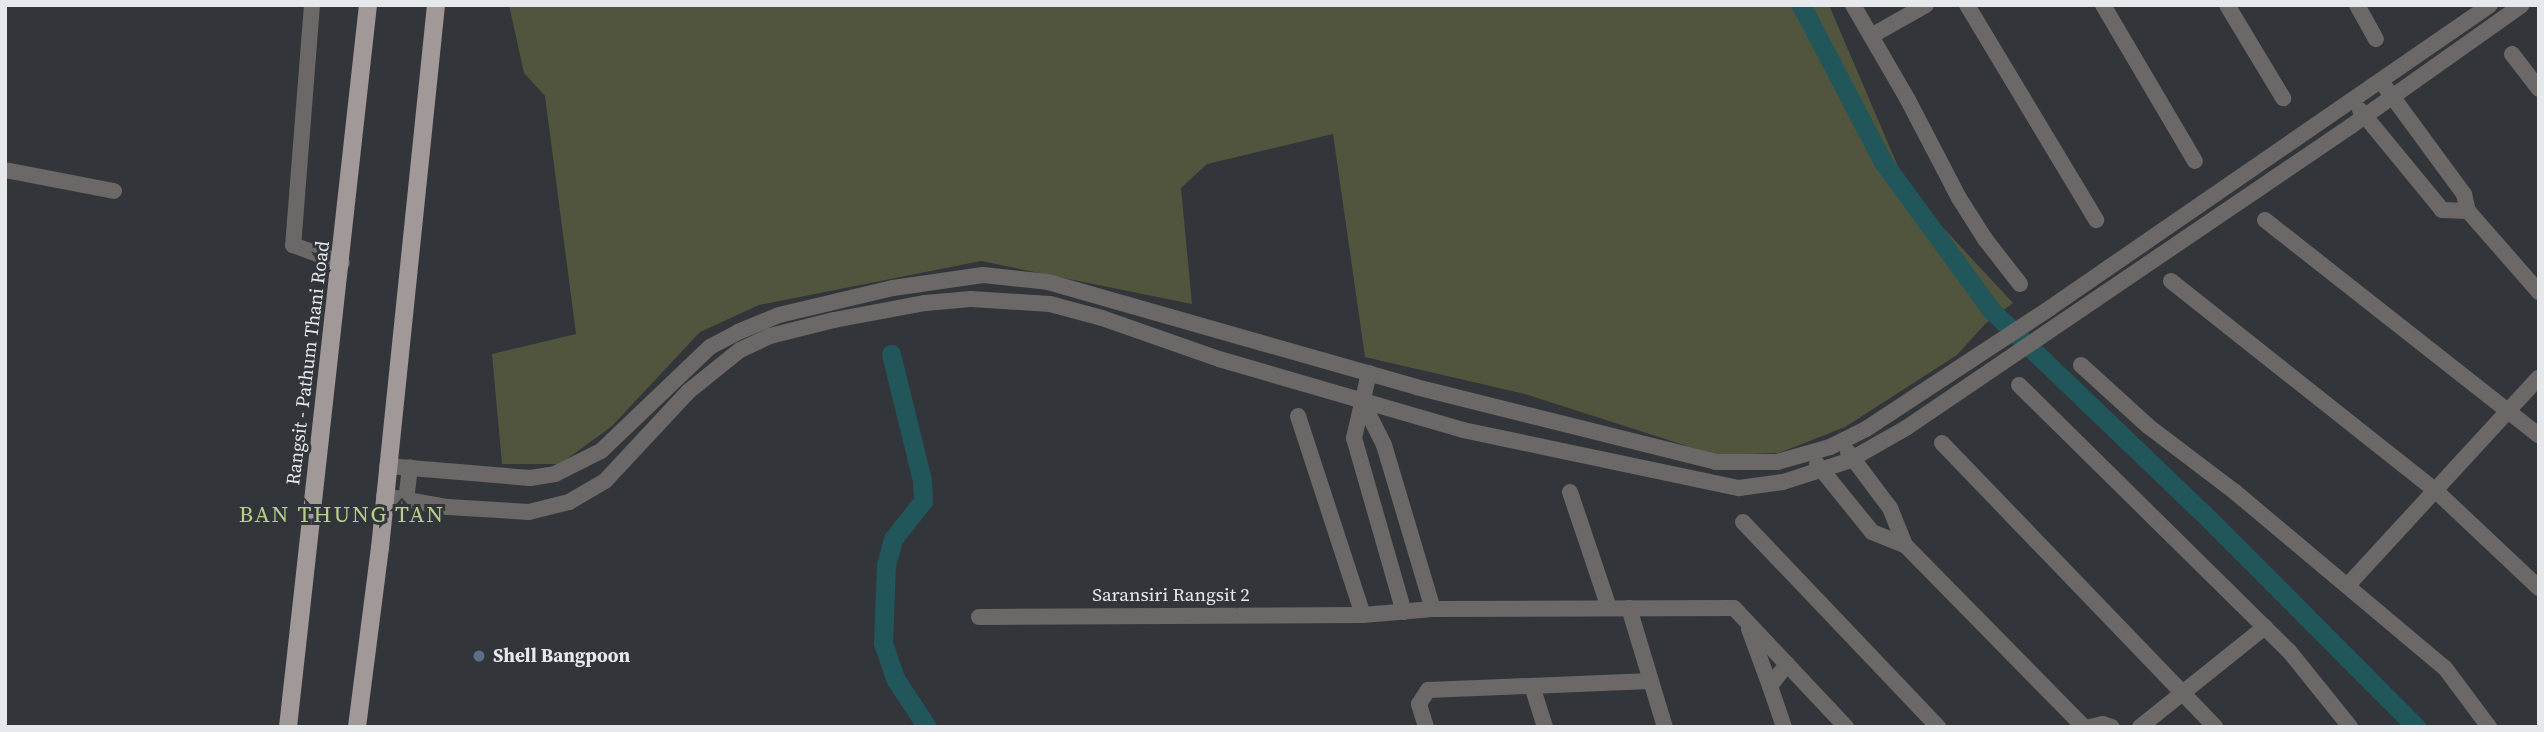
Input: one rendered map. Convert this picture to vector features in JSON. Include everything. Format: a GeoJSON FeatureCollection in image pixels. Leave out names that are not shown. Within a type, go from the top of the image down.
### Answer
{"type":"FeatureCollection","features":[{"type":"Feature","properties":{"kind":"main road","name":"Rangsit - Pathum Thani Road"},"geometry":{"type":"LineString","coordinates":[[288,727],[313,489],[342,263],[368,5]]}},
{"type":"Feature","properties":{"kind":"main road"},"geometry":{"type":"LineString","coordinates":[[357,727],[436,5]]}},
{"type":"Feature","properties":{"kind":"street"},"geometry":{"type":"LineString","coordinates":[[312,5],[293,245],[342,263]]}},
{"type":"Feature","properties":{"kind":"street"},"geometry":{"type":"LineString","coordinates":[[1853,5],[1908,100],[1959,198],[1985,239],[2020,284]]}},
{"type":"Feature","properties":{"kind":"street"},"geometry":{"type":"LineString","coordinates":[[1871,36],[1926,5]]}},
{"type":"Feature","properties":{"kind":"street"},"geometry":{"type":"LineString","coordinates":[[1967,5],[2096,220]]}},
{"type":"Feature","properties":{"kind":"street"},"geometry":{"type":"LineString","coordinates":[[2104,5],[2195,161]]}},
{"type":"Feature","properties":{"kind":"street"},"geometry":{"type":"LineString","coordinates":[[2227,5],[2283,98]]}},
{"type":"Feature","properties":{"kind":"street"},"geometry":{"type":"LineString","coordinates":[[2357,5],[2376,38]]}},
{"type":"Feature","properties":{"kind":"street"},"geometry":{"type":"LineString","coordinates":[[387,466],[530,478],[555,474],[601,451],[710,347],[738,332],[779,315],[951,278],[983,275],[1048,282],[1369,373],[1716,462],[1777,462],[1840,442],[1866,429],[2036,318],[2490,5]]}},
{"type":"Feature","properties":{"kind":"street"},"geometry":{"type":"LineString","coordinates":[[384,496],[448,507],[529,512],[569,502],[605,481],[689,391],[740,349],[770,336],[834,320],[925,303],[971,299],[1050,304],[1126,326],[1219,359],[1463,429],[1740,488],[1783,482],[1852,459],[1906,428],[2365,117],[2522,5]]}},
{"type":"Feature","properties":{"kind":"street"},"geometry":{"type":"LineString","coordinates":[[2512,54],[2539,89]]}},
{"type":"Feature","properties":{"kind":"street"},"geometry":{"type":"LineString","coordinates":[[2381,80],[2464,194],[2468,211],[2539,292]]}},
{"type":"Feature","properties":{"kind":"street"},"geometry":{"type":"LineString","coordinates":[[2353,99],[2442,211],[2468,211]]}},
{"type":"Feature","properties":{"kind":"street"},"geometry":{"type":"LineString","coordinates":[[5,170],[114,191]]}},
{"type":"Feature","properties":{"kind":"street"},"geometry":{"type":"LineString","coordinates":[[2265,220],[2539,436]]}},
{"type":"Feature","properties":{"kind":"street"},"geometry":{"type":"LineString","coordinates":[[2171,281],[2435,490],[2539,588]]}},
{"type":"Feature","properties":{"kind":"street"},"geometry":{"type":"LineString","coordinates":[[1219,330],[1219,359]]}},
{"type":"Feature","properties":{"kind":"street"},"geometry":{"type":"LineString","coordinates":[[2081,365],[2148,426],[2348,585],[2445,668],[2489,727]]}},
{"type":"Feature","properties":{"kind":"street"},"geometry":{"type":"LineString","coordinates":[[1369,373],[1354,438],[1404,612]]}},
{"type":"Feature","properties":{"kind":"street"},"geometry":{"type":"LineString","coordinates":[[2348,585],[2539,377]]}},
{"type":"Feature","properties":{"kind":"street"},"geometry":{"type":"LineString","coordinates":[[2020,385],[2289,651],[2350,727]]}},
{"type":"Feature","properties":{"kind":"street"},"geometry":{"type":"LineString","coordinates":[[1362,401],[1384,445],[1433,609]]}},
{"type":"Feature","properties":{"kind":"street"},"geometry":{"type":"LineString","coordinates":[[1519,441],[1524,414]]}},
{"type":"Feature","properties":{"kind":"street"},"geometry":{"type":"LineString","coordinates":[[1298,416],[1363,615]]}},
{"type":"Feature","properties":{"kind":"street"},"geometry":{"type":"LineString","coordinates":[[621,434],[635,450]]}},
{"type":"Feature","properties":{"kind":"street"},"geometry":{"type":"LineString","coordinates":[[1840,442],[1890,508],[1905,545],[2084,727]]}},
{"type":"Feature","properties":{"kind":"street"},"geometry":{"type":"LineString","coordinates":[[1942,443],[2215,727]]}},
{"type":"Feature","properties":{"kind":"street"},"geometry":{"type":"LineString","coordinates":[[1810,453],[1872,532],[1905,545]]}},
{"type":"Feature","properties":{"kind":"street"},"geometry":{"type":"LineString","coordinates":[[406,500],[410,467]]}},
{"type":"Feature","properties":{"kind":"street"},"geometry":{"type":"LineString","coordinates":[[1570,492],[1609,608]]}},
{"type":"Feature","properties":{"kind":"street"},"geometry":{"type":"LineString","coordinates":[[1743,522],[1938,727]]}},
{"type":"Feature","properties":{"kind":"street"},"geometry":{"type":"LineString","coordinates":[[1629,608],[1665,727]]}},
{"type":"Feature","properties":{"kind":"street","name":"Saransiri Rangsit 2"},"geometry":{"type":"LineString","coordinates":[[979,617],[1363,615],[1433,609],[1734,608],[1846,727]]}},
{"type":"Feature","properties":{"kind":"street"},"geometry":{"type":"LineString","coordinates":[[1747,622],[1784,727]]}},
{"type":"Feature","properties":{"kind":"street"},"geometry":{"type":"LineString","coordinates":[[2140,727],[2265,627]]}},
{"type":"Feature","properties":{"kind":"street"},"geometry":{"type":"LineString","coordinates":[[1770,686],[1787,664]]}},
{"type":"Feature","properties":{"kind":"street"},"geometry":{"type":"LineString","coordinates":[[1426,727],[1419,704],[1428,690],[1651,681]]}},
{"type":"Feature","properties":{"kind":"street"},"geometry":{"type":"LineString","coordinates":[[1532,686],[1545,727]]}},
{"type":"Feature","properties":{"kind":"street"},"geometry":{"type":"LineString","coordinates":[[2090,727],[2103,724],[2112,727]]}},
{"type":"Feature","properties":{"kind":"green space"},"geometry":{"type":"Polygon","coordinates":[[[509,5],[1829,5],[1908,190],[2013,303],[1985,324],[1957,355],[1845,427],[1779,453],[1715,455],[1525,394],[1365,357],[1333,134],[1207,164],[1181,188],[1192,304],[981,261],[759,305],[700,332],[612,426],[560,464],[502,464],[492,354],[576,334],[545,96],[524,73],[509,5]]]}},
{"type":"Feature","properties":{"kind":"waterway"},"geometry":{"type":"LineString","coordinates":[[1801,5],[1883,162],[1992,311],[2203,513],[2416,727]]}},
{"type":"Feature","properties":{"kind":"waterway"},"geometry":{"type":"LineString","coordinates":[[891,354],[922,480],[923,501],[893,539],[886,565],[883,643],[896,680],[927,727]]}},
{"type":"Feature","properties":{"kind":"place","name":"Shell Bangpoon"},"geometry":{"type":"Point","coordinates":[479,656]}},
{"type":"Feature","properties":{"kind":"district","name":"BAN THUNG TAN"},"geometry":{"type":"Point","coordinates":[342,514]}}]}
